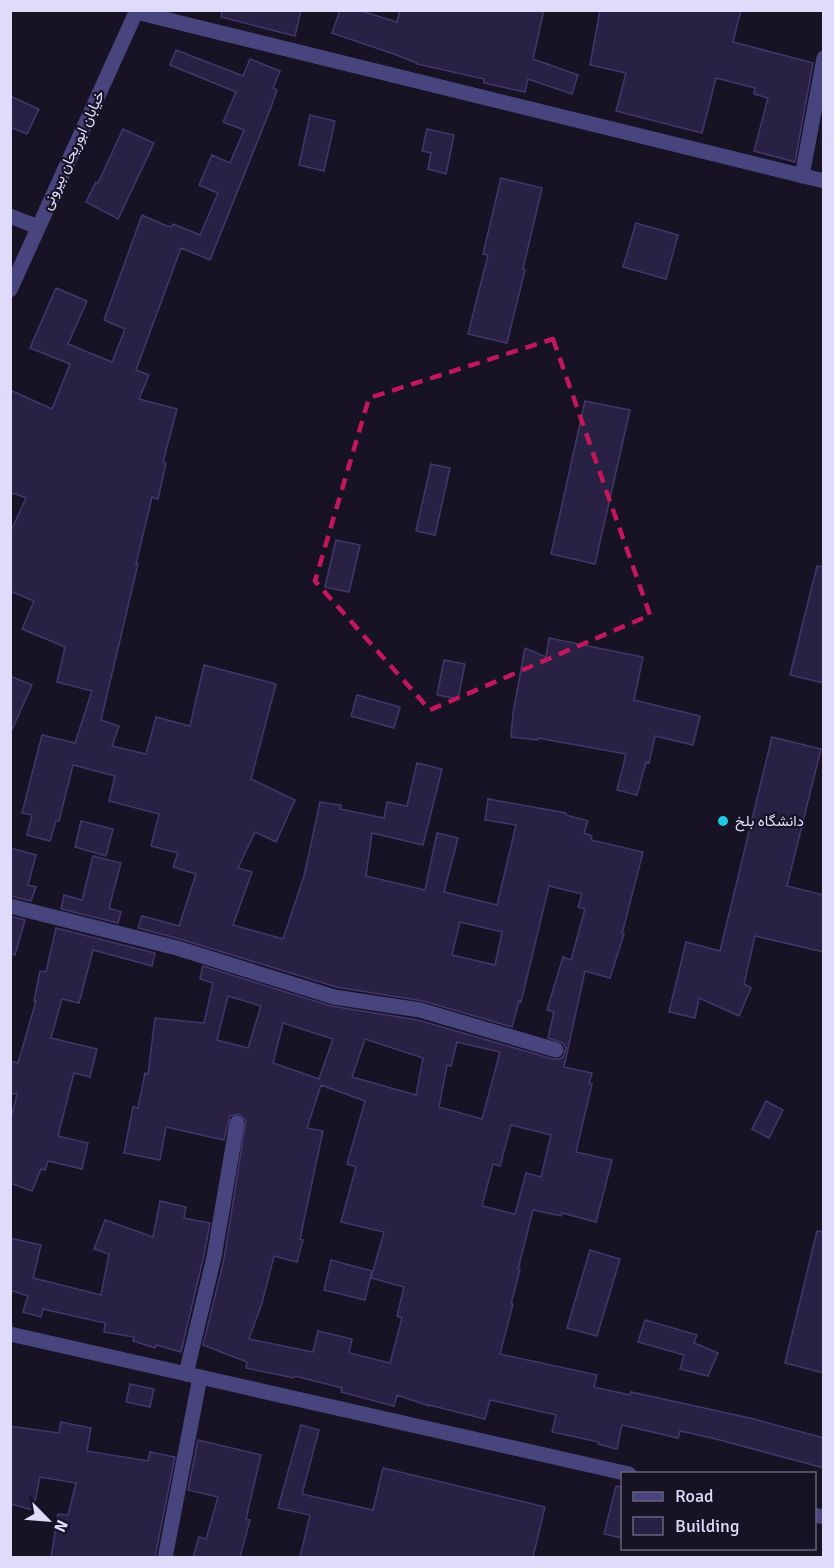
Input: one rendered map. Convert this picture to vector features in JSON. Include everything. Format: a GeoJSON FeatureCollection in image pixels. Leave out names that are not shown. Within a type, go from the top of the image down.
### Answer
{"type":"FeatureCollection","features":[{"type":"Feature","properties":{"kind":"street"},"geometry":{"type":"LineString","coordinates":[[137,11],[824,181]]}},
{"type":"Feature","properties":{"kind":"street","name":"خیابان ابوریحان بیرونی"},"geometry":{"type":"LineString","coordinates":[[10,290],[137,11]]}},
{"type":"Feature","properties":{"kind":"street"},"geometry":{"type":"LineString","coordinates":[[802,176],[824,58]]}},
{"type":"Feature","properties":{"kind":"street"},"geometry":{"type":"LineString","coordinates":[[10,216],[38,227]]}},
{"type":"Feature","properties":{"kind":"street"},"geometry":{"type":"LineString","coordinates":[[10,906],[177,948],[334,997],[420,1010],[556,1050]]}},
{"type":"Feature","properties":{"kind":"street"},"geometry":{"type":"LineString","coordinates":[[165,1557],[193,1375],[237,1123]]}},
{"type":"Feature","properties":{"kind":"street"},"geometry":{"type":"LineString","coordinates":[[10,1334],[625,1472]]}},
{"type":"Feature","properties":{"kind":"highlighted area"},"geometry":{"type":"Polygon","coordinates":[[[553,339],[650,615],[430,710],[315,581],[369,398],[553,339]]]}},
{"type":"Feature","properties":{"kind":"building"},"geometry":{"type":"Polygon","coordinates":[[[222,10],[301,10],[295,36],[221,17],[222,10]]]}},
{"type":"Feature","properties":{"kind":"building"},"geometry":{"type":"Polygon","coordinates":[[[340,10],[358,10],[397,22],[400,10],[544,10],[533,59],[578,75],[572,94],[528,79],[525,92],[484,83],[484,79],[417,64],[332,33],[340,10]]]}},
{"type":"Feature","properties":{"kind":"building"},"geometry":{"type":"Polygon","coordinates":[[[600,10],[741,10],[733,42],[813,63],[795,162],[754,151],[768,98],[754,94],[755,88],[716,78],[702,133],[616,111],[626,73],[590,65],[600,10]]]}},
{"type":"Feature","properties":{"kind":"building"},"geometry":{"type":"Polygon","coordinates":[[[176,50],[243,76],[250,59],[280,71],[273,88],[277,90],[270,110],[210,260],[181,248],[136,370],[149,375],[139,399],[177,409],[163,462],[166,463],[158,499],[152,497],[101,720],[119,726],[112,746],[146,754],[156,717],[190,726],[204,665],[276,684],[251,779],[295,800],[276,842],[255,832],[238,868],[252,872],[233,925],[283,939],[304,876],[320,802],[341,805],[340,809],[384,818],[387,802],[407,806],[417,763],[442,769],[423,845],[372,833],[366,876],[425,890],[437,833],[458,838],[444,892],[497,905],[516,825],[485,820],[488,799],[566,813],[566,815],[588,821],[584,833],[592,836],[591,840],[643,852],[622,934],[624,934],[610,978],[585,971],[564,1067],[592,1073],[589,1083],[592,1084],[576,1152],[612,1160],[596,1222],[562,1213],[561,1216],[533,1210],[500,1354],[597,1375],[594,1387],[630,1395],[631,1392],[754,1419],[824,1438],[824,1468],[680,1431],[678,1438],[622,1425],[617,1449],[598,1444],[599,1442],[552,1432],[556,1415],[490,1400],[485,1419],[429,1406],[397,1395],[394,1406],[341,1392],[342,1388],[295,1376],[294,1378],[246,1368],[247,1362],[203,1345],[224,1259],[246,1120],[239,1114],[230,1116],[224,1140],[166,1127],[160,1160],[124,1153],[133,1107],[138,1108],[145,1073],[148,1074],[155,1018],[204,1023],[213,983],[200,979],[203,966],[331,1006],[418,1020],[559,1059],[563,1057],[566,1048],[563,1043],[548,1038],[554,1012],[547,1010],[563,957],[571,960],[585,909],[578,907],[582,894],[549,886],[521,1002],[519,1001],[512,1027],[423,1001],[336,987],[138,928],[142,916],[179,926],[196,874],[173,867],[178,853],[151,846],[159,814],[109,801],[115,776],[73,765],[59,821],[56,821],[50,841],[27,835],[32,815],[22,813],[42,735],[75,743],[92,691],[57,682],[65,647],[22,629],[34,601],[10,591],[10,533],[26,498],[10,492],[10,390],[52,409],[70,364],[30,348],[56,288],[87,301],[68,344],[112,362],[125,329],[104,320],[142,215],[167,226],[172,227],[173,224],[200,235],[218,193],[199,185],[212,155],[230,163],[244,130],[223,122],[236,92],[170,65],[176,50]],[[460,922],[452,955],[495,965],[502,932],[460,922]],[[228,996],[217,1040],[248,1048],[261,1006],[228,996]],[[283,1023],[273,1063],[319,1079],[333,1039],[283,1023]],[[365,1039],[352,1077],[416,1095],[423,1058],[365,1039]],[[457,1042],[451,1066],[447,1065],[439,1107],[482,1119],[500,1052],[457,1042]],[[321,1085],[307,1128],[323,1131],[297,1262],[274,1256],[262,1303],[249,1339],[313,1352],[318,1331],[352,1339],[349,1353],[390,1363],[402,1318],[397,1316],[404,1287],[371,1278],[384,1232],[341,1222],[356,1167],[347,1164],[365,1101],[321,1085]],[[511,1125],[500,1166],[493,1164],[482,1206],[515,1214],[526,1173],[541,1177],[551,1135],[511,1125]]]}},
{"type":"Feature","properties":{"kind":"building"},"geometry":{"type":"Polygon","coordinates":[[[10,96],[39,109],[27,134],[10,127],[10,96]]]}},
{"type":"Feature","properties":{"kind":"building"},"geometry":{"type":"Polygon","coordinates":[[[310,115],[335,121],[324,171],[299,165],[310,115]]]}},
{"type":"Feature","properties":{"kind":"building"},"geometry":{"type":"Polygon","coordinates":[[[123,129],[154,143],[118,219],[86,202],[96,182],[98,183],[123,129]]]}},
{"type":"Feature","properties":{"kind":"building"},"geometry":{"type":"Polygon","coordinates":[[[427,129],[454,135],[446,174],[428,169],[431,153],[422,151],[427,129]]]}},
{"type":"Feature","properties":{"kind":"building"},"geometry":{"type":"Polygon","coordinates":[[[501,178],[542,188],[507,343],[468,334],[488,255],[483,254],[501,178]]]}},
{"type":"Feature","properties":{"kind":"building"},"geometry":{"type":"Polygon","coordinates":[[[636,223],[678,235],[666,279],[623,267],[636,223]]]}},
{"type":"Feature","properties":{"kind":"building"},"geometry":{"type":"Polygon","coordinates":[[[585,401],[630,410],[595,564],[551,554],[585,401]]]}},
{"type":"Feature","properties":{"kind":"building"},"geometry":{"type":"Polygon","coordinates":[[[431,464],[450,468],[435,535],[416,531],[431,464]]]}},
{"type":"Feature","properties":{"kind":"building"},"geometry":{"type":"Polygon","coordinates":[[[336,540],[360,545],[349,592],[325,587],[336,540]]]}},
{"type":"Feature","properties":{"kind":"building"},"geometry":{"type":"Polygon","coordinates":[[[817,566],[824,567],[824,683],[790,675],[817,566]]]}},
{"type":"Feature","properties":{"kind":"building"},"geometry":{"type":"Polygon","coordinates":[[[549,638],[643,657],[634,700],[700,716],[693,745],[655,736],[649,763],[646,762],[637,795],[617,790],[626,754],[538,738],[538,740],[511,737],[525,648],[546,657],[549,638]]]}},
{"type":"Feature","properties":{"kind":"building"},"geometry":{"type":"Polygon","coordinates":[[[444,660],[465,664],[458,699],[437,695],[444,660]]]}},
{"type":"Feature","properties":{"kind":"building"},"geometry":{"type":"Polygon","coordinates":[[[10,676],[32,685],[10,734],[10,676]]]}},
{"type":"Feature","properties":{"kind":"building"},"geometry":{"type":"Polygon","coordinates":[[[357,695],[400,707],[394,728],[351,716],[357,695]]]}},
{"type":"Feature","properties":{"kind":"building"},"geometry":{"type":"Polygon","coordinates":[[[772,737],[821,749],[787,886],[824,895],[824,952],[755,936],[744,984],[751,988],[739,1016],[699,998],[695,1018],[669,1012],[686,942],[720,951],[772,737]]]}},
{"type":"Feature","properties":{"kind":"building"},"geometry":{"type":"Polygon","coordinates":[[[81,821],[113,829],[106,856],[75,847],[81,821]]]}},
{"type":"Feature","properties":{"kind":"building"},"geometry":{"type":"Polygon","coordinates":[[[10,848],[36,855],[28,885],[36,887],[31,901],[10,896],[10,848]]]}},
{"type":"Feature","properties":{"kind":"building"},"geometry":{"type":"Polygon","coordinates":[[[93,856],[121,863],[109,908],[121,912],[118,923],[61,909],[64,895],[82,900],[93,856]]]}},
{"type":"Feature","properties":{"kind":"building"},"geometry":{"type":"Polygon","coordinates":[[[10,916],[25,920],[15,955],[10,954],[10,916]]]}},
{"type":"Feature","properties":{"kind":"building"},"geometry":{"type":"Polygon","coordinates":[[[56,928],[155,953],[152,966],[93,950],[79,1003],[62,999],[51,1038],[97,1049],[90,1077],[74,1073],[58,1136],[88,1143],[82,1169],[48,1161],[45,1170],[41,1169],[32,1191],[10,1183],[10,1123],[17,1094],[10,1093],[10,1061],[18,1063],[36,1001],[34,1001],[40,971],[46,972],[56,928]]]}},
{"type":"Feature","properties":{"kind":"building"},"geometry":{"type":"Polygon","coordinates":[[[766,1101],[783,1110],[769,1138],[752,1129],[766,1101]]]}},
{"type":"Feature","properties":{"kind":"building"},"geometry":{"type":"Polygon","coordinates":[[[160,1201],[186,1207],[184,1218],[210,1223],[181,1352],[156,1345],[155,1348],[133,1341],[134,1337],[104,1332],[105,1323],[43,1309],[41,1317],[23,1312],[28,1296],[10,1290],[10,1238],[41,1245],[33,1278],[101,1295],[109,1254],[94,1249],[105,1220],[153,1237],[160,1201]]]}},
{"type":"Feature","properties":{"kind":"building"},"geometry":{"type":"Polygon","coordinates":[[[817,1231],[824,1232],[824,1373],[785,1363],[817,1231]]]}},
{"type":"Feature","properties":{"kind":"building"},"geometry":{"type":"Polygon","coordinates":[[[590,1250],[620,1259],[597,1336],[567,1328],[590,1250]]]}},
{"type":"Feature","properties":{"kind":"building"},"geometry":{"type":"Polygon","coordinates":[[[331,1260],[372,1271],[365,1300],[324,1290],[331,1260]]]}},
{"type":"Feature","properties":{"kind":"building"},"geometry":{"type":"Polygon","coordinates":[[[645,1320],[697,1335],[694,1343],[718,1353],[708,1376],[680,1369],[684,1355],[638,1342],[645,1320]]]}},
{"type":"Feature","properties":{"kind":"building"},"geometry":{"type":"Polygon","coordinates":[[[130,1384],[154,1389],[150,1407],[126,1402],[130,1384]]]}},
{"type":"Feature","properties":{"kind":"building"},"geometry":{"type":"Polygon","coordinates":[[[61,1422],[91,1428],[87,1451],[148,1461],[150,1452],[175,1457],[155,1557],[51,1557],[58,1514],[68,1515],[76,1483],[40,1477],[33,1510],[10,1504],[10,1426],[59,1433],[61,1422]]]}},
{"type":"Feature","properties":{"kind":"building"},"geometry":{"type":"Polygon","coordinates":[[[301,1425],[319,1430],[302,1494],[373,1510],[383,1468],[545,1507],[533,1557],[300,1557],[310,1515],[278,1508],[301,1425]]]}},
{"type":"Feature","properties":{"kind":"building"},"geometry":{"type":"Polygon","coordinates":[[[198,1440],[261,1455],[246,1519],[250,1520],[240,1557],[193,1557],[199,1537],[206,1539],[218,1497],[188,1490],[198,1440]]]}},
{"type":"Feature","properties":{"kind":"building"},"geometry":{"type":"Polygon","coordinates":[[[616,1486],[621,1487],[621,1538],[604,1534],[616,1486]]]}},
{"type":"Feature","properties":{"kind":"place","name":"دانشگاه بلخ"},"geometry":{"type":"Point","coordinates":[723,821]}}]}
